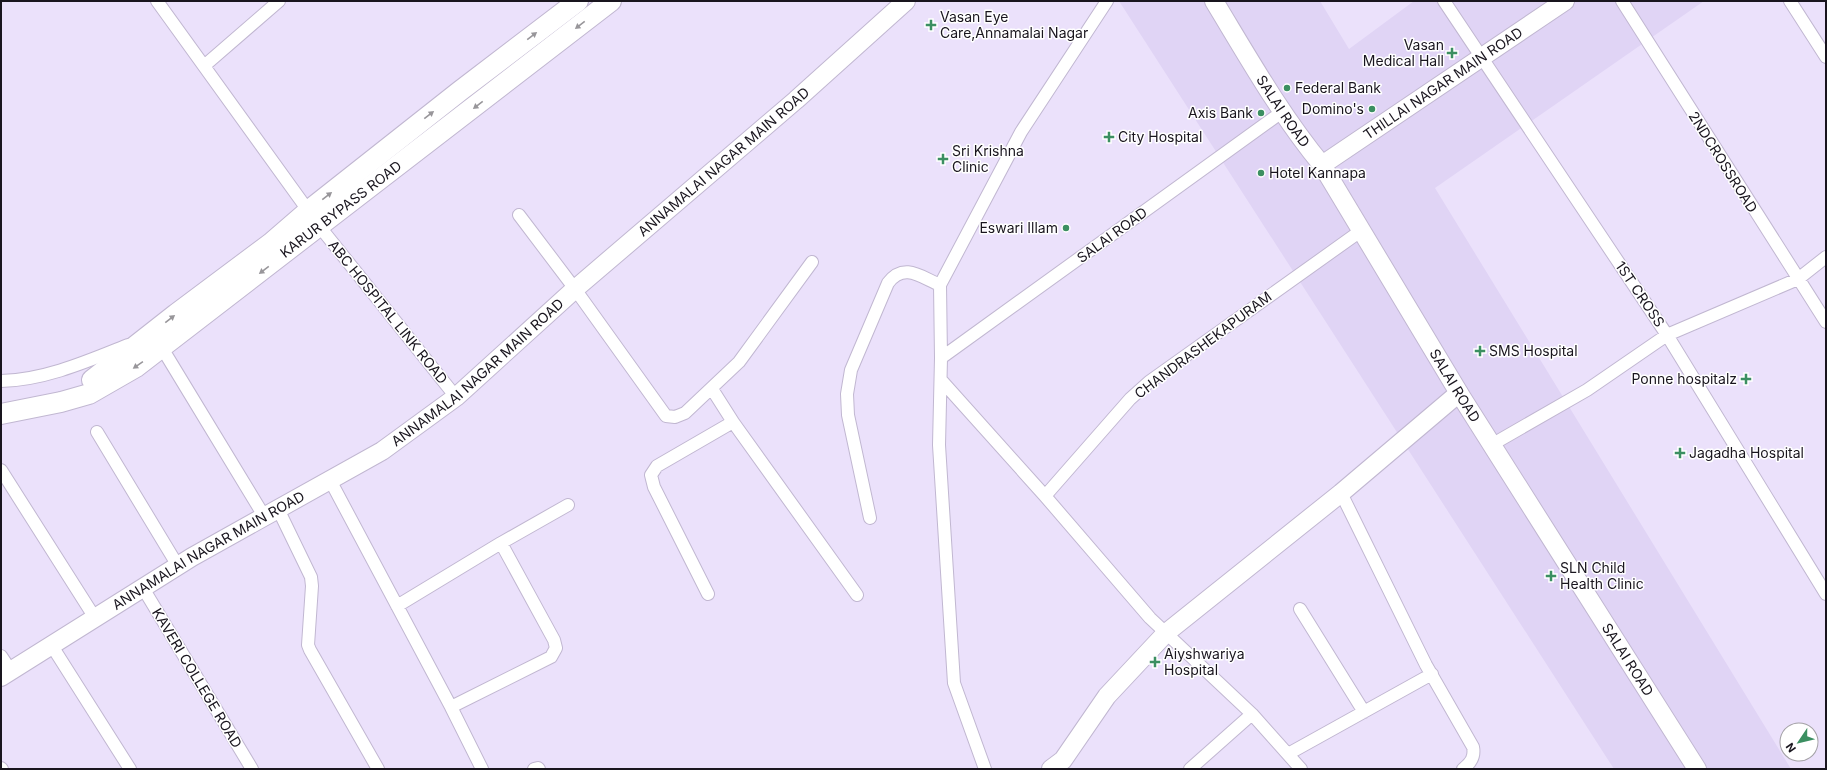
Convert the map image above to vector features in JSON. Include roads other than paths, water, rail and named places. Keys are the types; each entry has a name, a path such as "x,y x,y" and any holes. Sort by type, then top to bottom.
{"main road":[{"name":"KARUR BYPASS ROAD","path":"1,414 61,402 89,394 136,367 154,342 308,211 460,91 578,1"},
{"name":"KARUR BYPASS ROAD","path":"154,342 320,227 611,1"}],"street":[{"name":"ABC HOSPITAL LINK ROAD","path":"157,1 320,227 456,397"},
{"path":"204,66 279,1"},
{"name":"ANNAMALAI NAGAR MAIN ROAD","path":"6,674 178,566 382,451 456,397 575,289 796,100 906,1"},
{"path":"985,769 954,683 939,445 941,380 940,286 1021,132 1107,1"},
{"name":"SALAI ROAD","path":"1214,1 1282,112 1322,165 1459,393 1493,444 1697,769"},
{"name":"1ST CROSS","path":"1444,1 1480,58 1667,335 1826,594"},
{"name":"THILLAI NAGAR MAIN ROAD","path":"1322,165 1565,1"},
{"name":"2NDCROSSROAD","path":"1622,1 1826,322"},
{"path":"1790,1 1826,57"},
{"name":"SALAI ROAD","path":"941,358 1282,112"},
{"path":"519,215 575,289 666,416 675,417 685,413 739,362 812,262"},
{"name":"CHANDRASHEKAPURAM","path":"1045,496 1130,399 1149,382 1362,230"},
{"path":"1493,444 1587,390 1667,335 1798,279 1826,257"},
{"path":"870,518 848,415 847,394 851,370 888,283 892,277 898,273 908,271 940,286"},
{"path":"1,381 39,376 154,342 271,513 309,573 312,582 308,645 378,769"},
{"path":"941,380 1045,496 1150,618 1252,714 1301,769"},
{"path":"712,389 857,595"},
{"path":"1061,766 1107,696 1166,633 1341,493 1459,393"},
{"path":"708,594 654,487 651,475 657,466 734,422"},
{"path":"97,432 178,566"},
{"path":"1,470 95,618"},
{"path":"330,480 451,707 482,769"},
{"path":"1341,493 1432,674 1473,747 1474,753 1472,759 1463,769"},
{"path":"397,606 500,543 568,504"},
{"path":"451,707 551,657 556,648 554,640 500,543"},
{"name":"KAVERI COLLEGE ROAD","path":"143,588 252,769"},
{"path":"1300,609 1364,712"},
{"path":"52,646 130,769"},
{"path":"1,656 6,674"},
{"path":"1288,754 1432,674"},
{"path":"1190,769 1252,714"},
{"path":"534,769 539,769"}],"place":[{"name":"Vasan Eye Care,Annamalai Nagar","path":"931,25"},
{"name":"Vasan Medical Hall","path":"1452,53"},
{"name":"Federal Bank","path":"1287,88"},
{"name":"Domino's","path":"1372,109"},
{"name":"Axis Bank","path":"1261,113"},
{"name":"City Hospital","path":"1109,137"},
{"name":"Sri Krishna Clinic","path":"943,159"},
{"name":"Hotel Kannapa","path":"1261,173"},
{"name":"Eswari Illam","path":"1066,228"},
{"name":"SMS Hospital","path":"1480,351"},
{"name":"Ponne hospitalz","path":"1746,379"},
{"name":"Jagadha Hospital","path":"1680,453"},
{"name":"SLN Child Health Clinic","path":"1551,576"},
{"name":"Aiyshwariya Hospital","path":"1155,662"}]}
